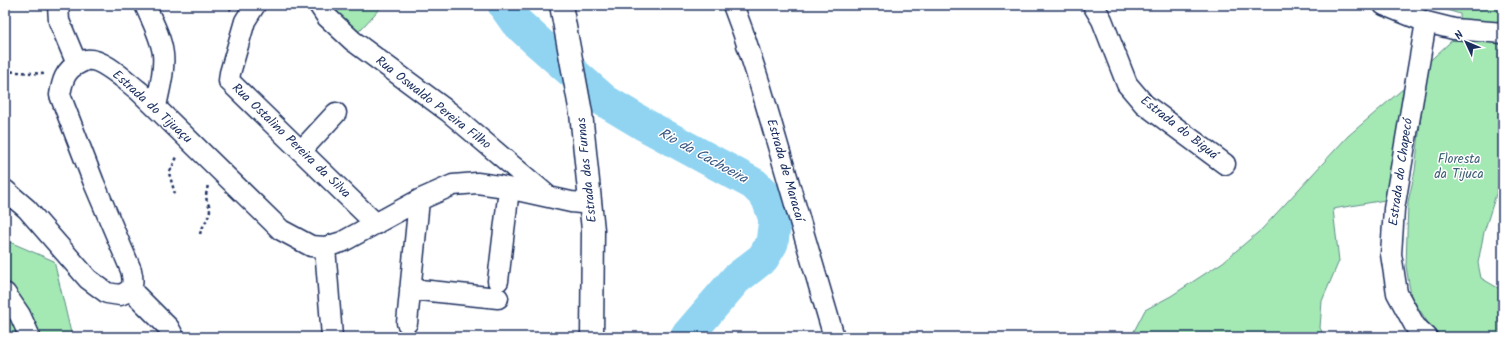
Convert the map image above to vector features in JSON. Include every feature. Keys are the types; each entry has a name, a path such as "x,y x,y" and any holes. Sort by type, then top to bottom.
{"main road":[{"name":"Estrada das Furnas","path":"561,5 581,113 591,204 593,230 592,337"}],"street":[{"path":"5,190 27,209 88,279 107,293 120,295 130,289 133,281 131,270 94,183 60,95 62,82 72,70 60,21 58,5"},
{"path":"145,5 161,45 163,56 156,107"},
{"name":"Rua Ostalino Pereira da Silva","path":"255,5 245,21 230,73 230,82 376,224"},
{"name":"Rua Oswaldo Pereira Filho","path":"319,5 327,17 353,42 449,112 550,197"},
{"name":"Estrada de Maracaí","path":"733,5 761,88 834,337"},
{"name":"Estrada do Biguá","path":"1093,5 1102,20 1127,84 1144,104 1225,164"},
{"path":"1384,5 1426,22 1454,29 1503,33"},
{"name":"Estrada do Chapecó","path":"1426,22 1394,209 1391,254 1397,293 1415,326 1427,337"},
{"name":"Estrada do Tijuaçu","path":"72,70 86,60 97,61 113,71 156,107 281,230 311,246 325,247 342,242 418,200 454,185 477,183 571,202 591,204"},
{"path":"301,151 336,113"},
{"path":"410,289 498,290 509,189"},
{"path":"407,323 418,200"},
{"path":"325,247 332,337"},
{"path":"130,289 169,328 174,337"},
{"path":"5,293 20,316 30,337"}],"path":[{"path":"5,71 72,70"},
{"path":"174,194 169,173 187,137"},
{"path":"200,234 210,207 206,192 217,166"}],"green space":[{"path":"319,5 383,5 351,40"},
{"name":"Floresta da Tijuca","path":"1431,5 1503,5 1503,178 1499,185 1484,232 1478,263 1481,278 1498,288 1503,285 1503,337 1439,337 1431,328 1411,296 1406,266 1408,202 1415,171 1421,115 1421,69 1461,32 1460,14"},
{"name":"Floresta da Tijuca","path":"1404,88 1407,114 1395,176 1385,200 1333,209 1339,261 1322,301 1320,328 1325,337 1131,337 1145,310 1171,296 1223,262 1262,229 1348,136"},
{"path":"5,240 54,261 72,337 5,337"}],"waterway":[{"name":"Rio da Cachoeira","path":"504,5 516,22 605,101 645,125 754,184 767,197 775,219 772,243 763,258 736,279 686,337"}]}
